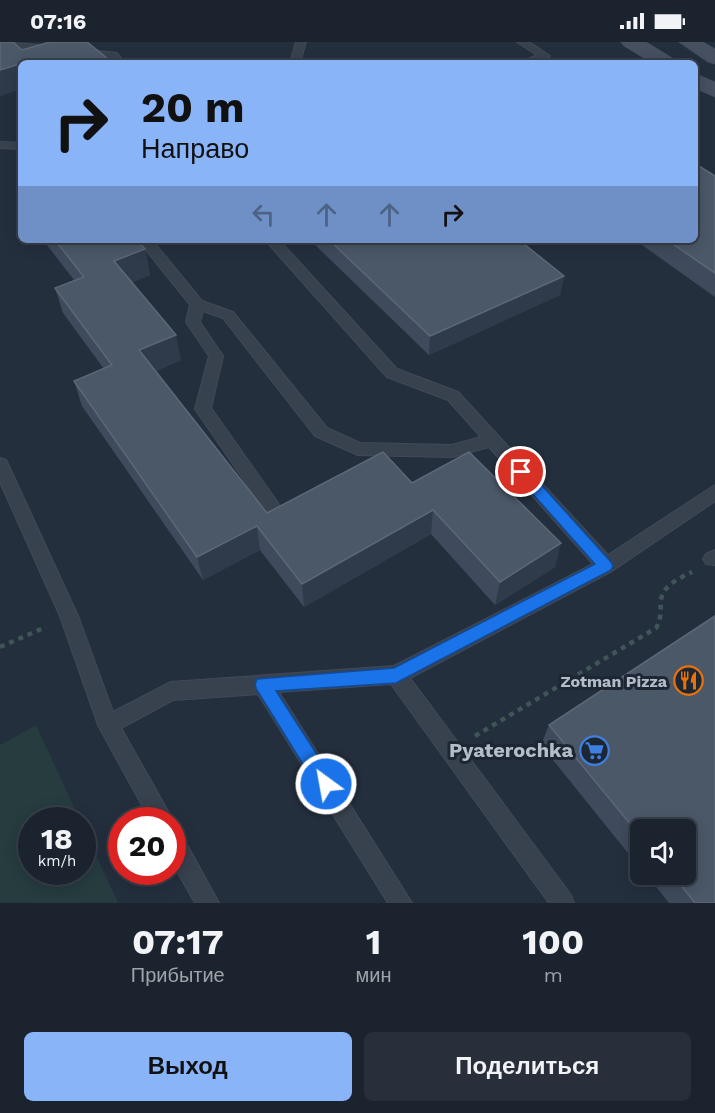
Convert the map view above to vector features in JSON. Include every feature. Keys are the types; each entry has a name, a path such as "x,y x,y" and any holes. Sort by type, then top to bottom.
{"main road":[{"path":"631,42 662,60"},
{"path":"689,42 715,58"},
{"path":"698,81 715,91"}],"lane":[{"path":"297,60 301,42"},
{"path":"522,42 545,56 534,60"},
{"path":"0,44 113,55 117,60"},
{"path":"0,145 18,146"},
{"path":"147,243 197,304 228,315 321,432 358,449 452,451 493,440"},
{"path":"275,243 349,323 392,374 453,396 606,566"},
{"path":"197,304 193,322 216,356 204,410 279,517"},
{"path":"0,464 69,616 108,725 155,807"},
{"path":"108,725 171,692 396,675 606,566 715,492"},
{"path":"396,675 563,903"},
{"path":"263,685 400,903"},
{"path":"186,864 208,903"}],"path":[{"path":"451,751 656,628 663,617 662,601 665,590 714,558"},
{"path":"0,647 69,616"}],"green space":[{"path":"36,725 74,807 18,807 18,885 96,885 96,855 118,903 0,903 0,745"}],"building":[{"path":"0,42 13,42 22,50 50,42 87,42 109,60 18,60 18,64 0,70"},
{"path":"698,165 715,176 715,273 671,243 698,243"},
{"path":"57,243 140,243 145,249 114,261 176,335 139,350 267,513 383,452 412,483 469,452 561,543 500,582 433,510 302,584 257,526 197,557 74,381 112,365 55,288 84,277"},
{"path":"332,243 523,243 564,276 430,336"},
{"path":"715,616 715,903 695,903 681,885 696,885 696,819 630,819 630,824 549,725"}],"place":[{"name":"Zotman Pizza","path":"688,681"},
{"name":"Pyaterochka","path":"594,750"}],"route":[{"path":"326,784 263,685 396,675 606,566 521,472"}]}
